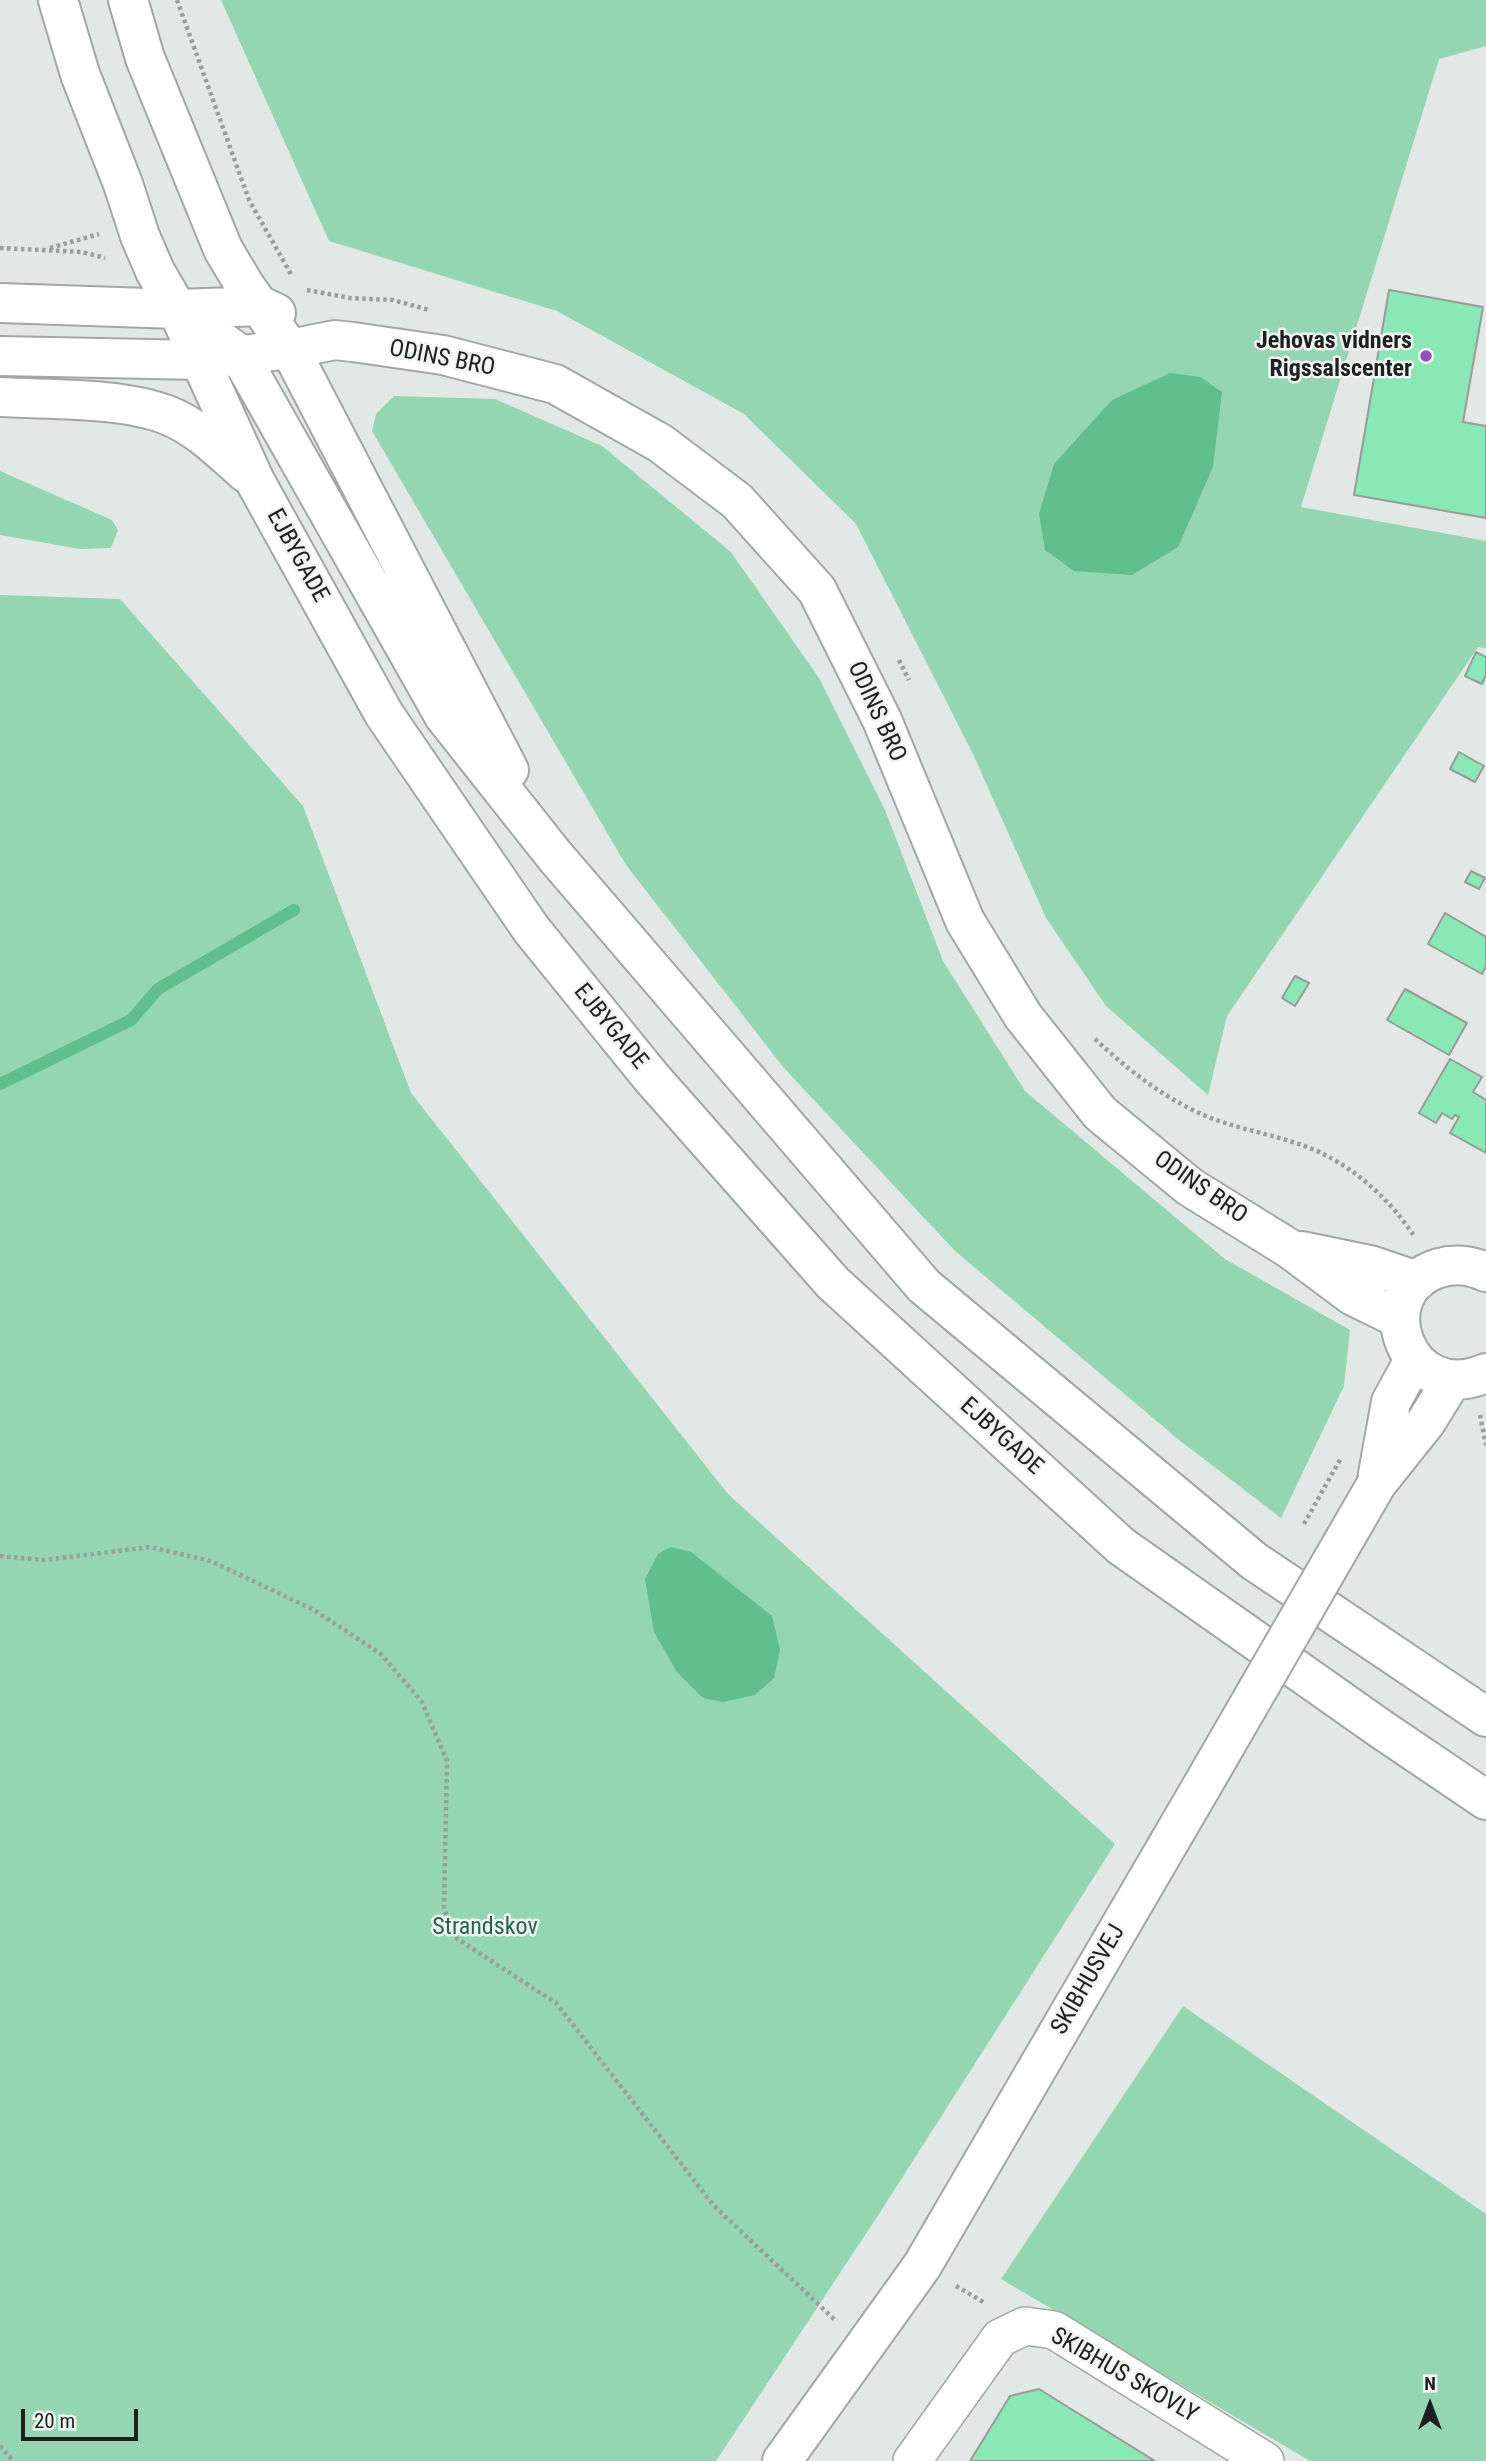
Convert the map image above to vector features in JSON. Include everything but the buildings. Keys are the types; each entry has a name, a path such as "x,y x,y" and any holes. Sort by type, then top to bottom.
{"main road":[{"name":"EJBYGADE","path":"58,0 80,74 140,236 201,360 255,481 384,714 531,929 651,1077 833,1283 1121,1546 1486,1800"},
{"path":"128,0 145,58 223,249 245,286 290,349 554,855"},
{"name":"ODINS BRO","path":"0,303 177,309 261,306 335,340 443,355 555,384 660,443 737,501 817,590 883,720 965,921 1023,1016 1100,1113 1190,1186 1290,1249 1353,1296 1400,1319"},
{"path":"177,309 239,354 444,716 554,855 924,1286 1254,1561 1486,1717"},
{"name":"ODINS BRO","path":"0,356 201,360 290,349 335,340"},
{"path":"0,397 137,405 169,416 202,434 255,481"},
{"name":"ODINS BRO","path":"1290,1249 1370,1265 1417,1281"},
{"path":"1469,1376 1432,1373 1414,1360 1401,1334 1400,1319 1408,1292 1417,1281 1435,1269 1453,1264 1482,1262"},
{"name":"SKIBHUSVEJ","path":"1376,1485 1391,1402 1414,1360"},
{"name":"SKIBHUSVEJ","path":"782,2461 922,2266 1376,1485 1426,1422 1469,1376"}],"street":[{"name":"SKIBHUS SKOVLY","path":"912,2461 1000,2338 1025,2326 1054,2330 1265,2461"}],"path":[{"path":"177,0 249,200 294,279"},
{"path":"0,1556 44,1560 150,1547 211,1561 314,1610 381,1654 422,1702 447,1761 444,1907 453,1936 556,2003 714,2206 864,2347"},
{"path":"922,2266 1025,2326"},
{"path":"0,2446 13,2461"}],"green space":[{"path":"221,0 1486,0 1486,46 1439,59 1301,507 1486,541 1486,648 1478,647 1227,1016 1208,1095 1106,1006 1046,918 973,754 856,524 744,414 557,311 329,241"},
{"path":"394,396 495,399 602,446 731,552 819,678 885,810 943,961 1025,1091 1225,1259 1350,1330 1344,1386 1281,1518 1179,1440 955,1251 784,1068 626,865 372,431 376,414"},
{"path":"0,471 112,520 118,530 111,548 80,549 0,535"},
{"name":"Strandskov","path":"0,595 120,599 303,806 411,1093 728,1494 1115,1844 879,2214 716,2461 0,2461"},
{"path":"1183,2006 1486,2214 1486,2461 1310,2461 1001,2279"}],"shaded area":[{"path":"1170,373 1200,377 1222,392 1213,467 1178,547 1132,575 1074,571 1045,550 1039,514 1054,464 1112,400"},
{"path":"671,1547 691,1552 772,1616 780,1650 774,1678 755,1695 723,1702 703,1698 677,1672 654,1632 645,1579 658,1554"}],"waterway":[{"path":"0,1084 131,1020 158,989 294,910"}],"place":[{"name":"Jehovas vidners Rigssalscenter","path":"1426,356"}]}
